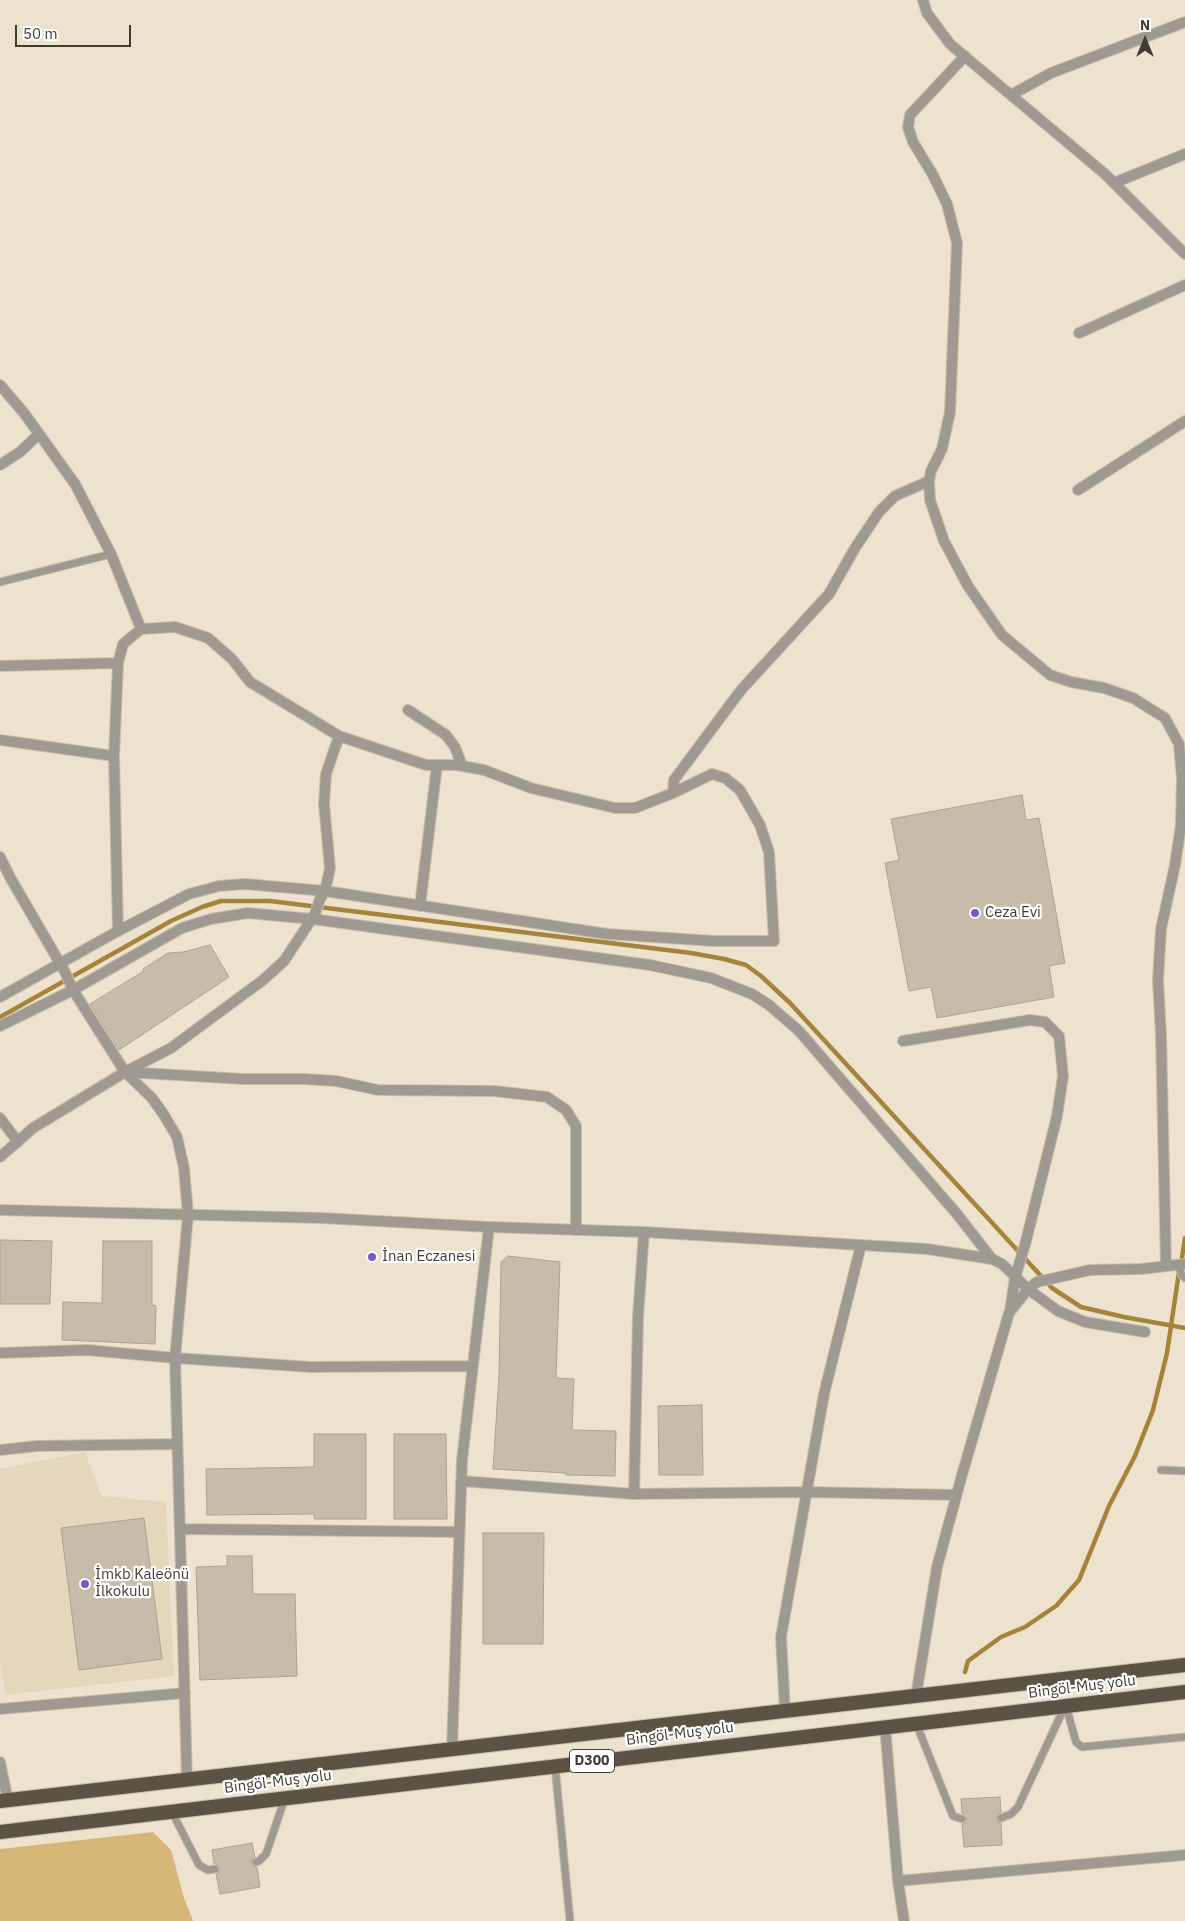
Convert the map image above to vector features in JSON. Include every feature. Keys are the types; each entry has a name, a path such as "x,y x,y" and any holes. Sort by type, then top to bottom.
{"highway":[{"name":"Bingöl-Muş yolu","path":"4,1801 1185,1665"},
{"name":"Bingöl-Muş yolu","path":"0,1832 1185,1692"}],"street":[{"path":"922,0 927,13 950,44 1114,183 1185,254"},
{"path":"1011,95 1051,73 1185,22"},
{"path":"965,56 910,114 908,127 913,142 933,175 947,204 957,243 950,412 942,449 930,471 928,481 930,500 944,541 968,586 1002,635 1050,675 1071,682 1104,688 1133,698 1165,718 1179,744 1182,779 1181,825 1161,929 1158,980 1175,1265 1141,1269 1090,1270 1037,1282 1009,1313"},
{"path":"1114,183 1185,154"},
{"path":"1079,333 1185,285"},
{"path":"0,385 24,413 76,484 111,554 140,629"},
{"path":"1078,490 1185,421"},
{"path":"0,465 20,452 39,434"},
{"path":"673,793 674,780 741,690 829,594 855,548 879,512 895,496 928,481"},
{"path":"0,997 63,968 118,930 190,894 219,886 245,884 420,906 607,934 697,941 774,941 769,852 760,825 740,790 725,778 712,774 673,793 635,808 615,808 531,788 484,770 462,766 426,765 338,736 250,682 232,659 208,638 174,628 140,629 123,644 118,663 114,756 118,930"},
{"path":"0,666 118,663"},
{"path":"408,710 446,735 455,747 462,766"},
{"path":"0,1157 33,1128 125,1072 172,1048 264,980 284,961 314,917 330,868 324,804 326,774 338,736"},
{"path":"0,740 114,756"},
{"path":"420,906 437,765"},
{"path":"0,857 10,879 63,968 72,987 125,1072 152,1098 176,1137 184,1168 188,1215 175,1358 188,1780"},
{"path":"0,1026 182,928 230,915 314,917 650,966 711,978 752,994 769,1004 799,1032 957,1214 992,1259"},
{"path":"904,1041 1030,1020 1045,1022 1058,1036 1063,1076 1057,1116 1015,1278 1009,1313 937,1567 916,1696"},
{"path":"125,1072 243,1079 328,1080 378,1090 494,1091 547,1097 566,1110 576,1126 576,1230"},
{"path":"0,1118 18,1142"},
{"path":"0,1210 322,1218 489,1227 644,1232 927,1249 992,1259 1002,1264 1028,1290 1058,1311 1085,1322 1145,1332"},
{"path":"452,1749 462,1460 489,1227"},
{"path":"634,1494 638,1317 644,1232"},
{"path":"785,1711 781,1637 824,1394 861,1245"},
{"path":"0,1353 87,1350 311,1367 473,1366"},
{"path":"0,1450 37,1446 177,1444"},
{"path":"461,1481 634,1494 806,1492 956,1495"},
{"path":"180,1529 459,1532"},
{"path":"0,1709 185,1693"},
{"path":"885,1726 898,1881 904,1921"},
{"path":"0,1762 4,1801"},
{"path":"898,1881 1185,1856"}],"lane":[{"path":"0,582 111,554"},
{"path":"1175,1265 1185,1278"},
{"path":"1161,1470 1185,1471"},
{"path":"1065,1705 1076,1742 1082,1746 1185,1737"},
{"path":"1001,1818 1011,1814 1018,1806 1065,1705"},
{"path":"916,1723 953,1816 962,1819"},
{"path":"555,1766 570,1921"},
{"path":"256,1862 266,1854 285,1798"},
{"path":"172,1812 199,1864 208,1870 215,1869"}],"shaded area":[{"name":"İmkb Kaleönü İlkokulu","path":"85,1452 101,1496 166,1502 174,1676 6,1695 0,1666 0,1469"},
{"path":"153,1832 171,1850 184,1898 193,1921 0,1921 0,1849"}],"building":[{"name":"Ceza Evi","path":"1022,795 1026,820 1039,818 1065,963 1049,966 1054,997 937,1018 931,987 909,991 885,863 899,860 891,819"},
{"path":"210,945 229,977 119,1050 90,1004 144,971 143,969 168,953 183,952"},
{"path":"0,1240 52,1241 50,1304 0,1304"},
{"path":"103,1241 152,1241 152,1305 156,1306 155,1344 62,1340 63,1302 102,1303"},
{"path":"508,1256 560,1262 556,1378 574,1379 572,1430 616,1431 615,1476 566,1475 566,1473 493,1469 499,1376 501,1262"},
{"path":"702,1405 703,1475 659,1475 658,1406"},
{"path":"314,1434 366,1434 366,1519 314,1519 314,1514 207,1515 206,1469 314,1467"},
{"path":"394,1434 446,1434 447,1519 394,1519"},
{"path":"144,1518 162,1659 79,1670 61,1528"},
{"path":"483,1533 544,1533 543,1644 483,1644"},
{"path":"227,1556 252,1556 253,1594 295,1594 297,1676 200,1680 196,1567 227,1566"},
{"path":"1000,1797 1001,1812 996,1818 997,1822 1001,1823 1002,1845 964,1847 962,1824 966,1823 967,1818 962,1813 961,1799"},
{"path":"252,1843 255,1857 251,1863 257,1867 260,1887 220,1894 216,1874 220,1871 220,1868 217,1864 214,1864 212,1850"}],"waterway":[{"path":"0,1017 171,921 221,901 270,901 691,953 724,959 746,965 790,1003 1052,1288 1081,1307 1185,1328"},
{"path":"1181,1264 1185,1238"},
{"path":"965,1672 968,1661 1001,1637 1025,1627 1056,1606 1079,1580 1109,1506 1135,1456 1153,1410 1167,1353 1179,1272"}],"place":[{"name":"Ceza Evi","path":"975,913"},
{"name":"İnan Eczanesi","path":"372,1257"},
{"name":"İmkb Kaleönü İlkokulu","path":"85,1584"}]}
